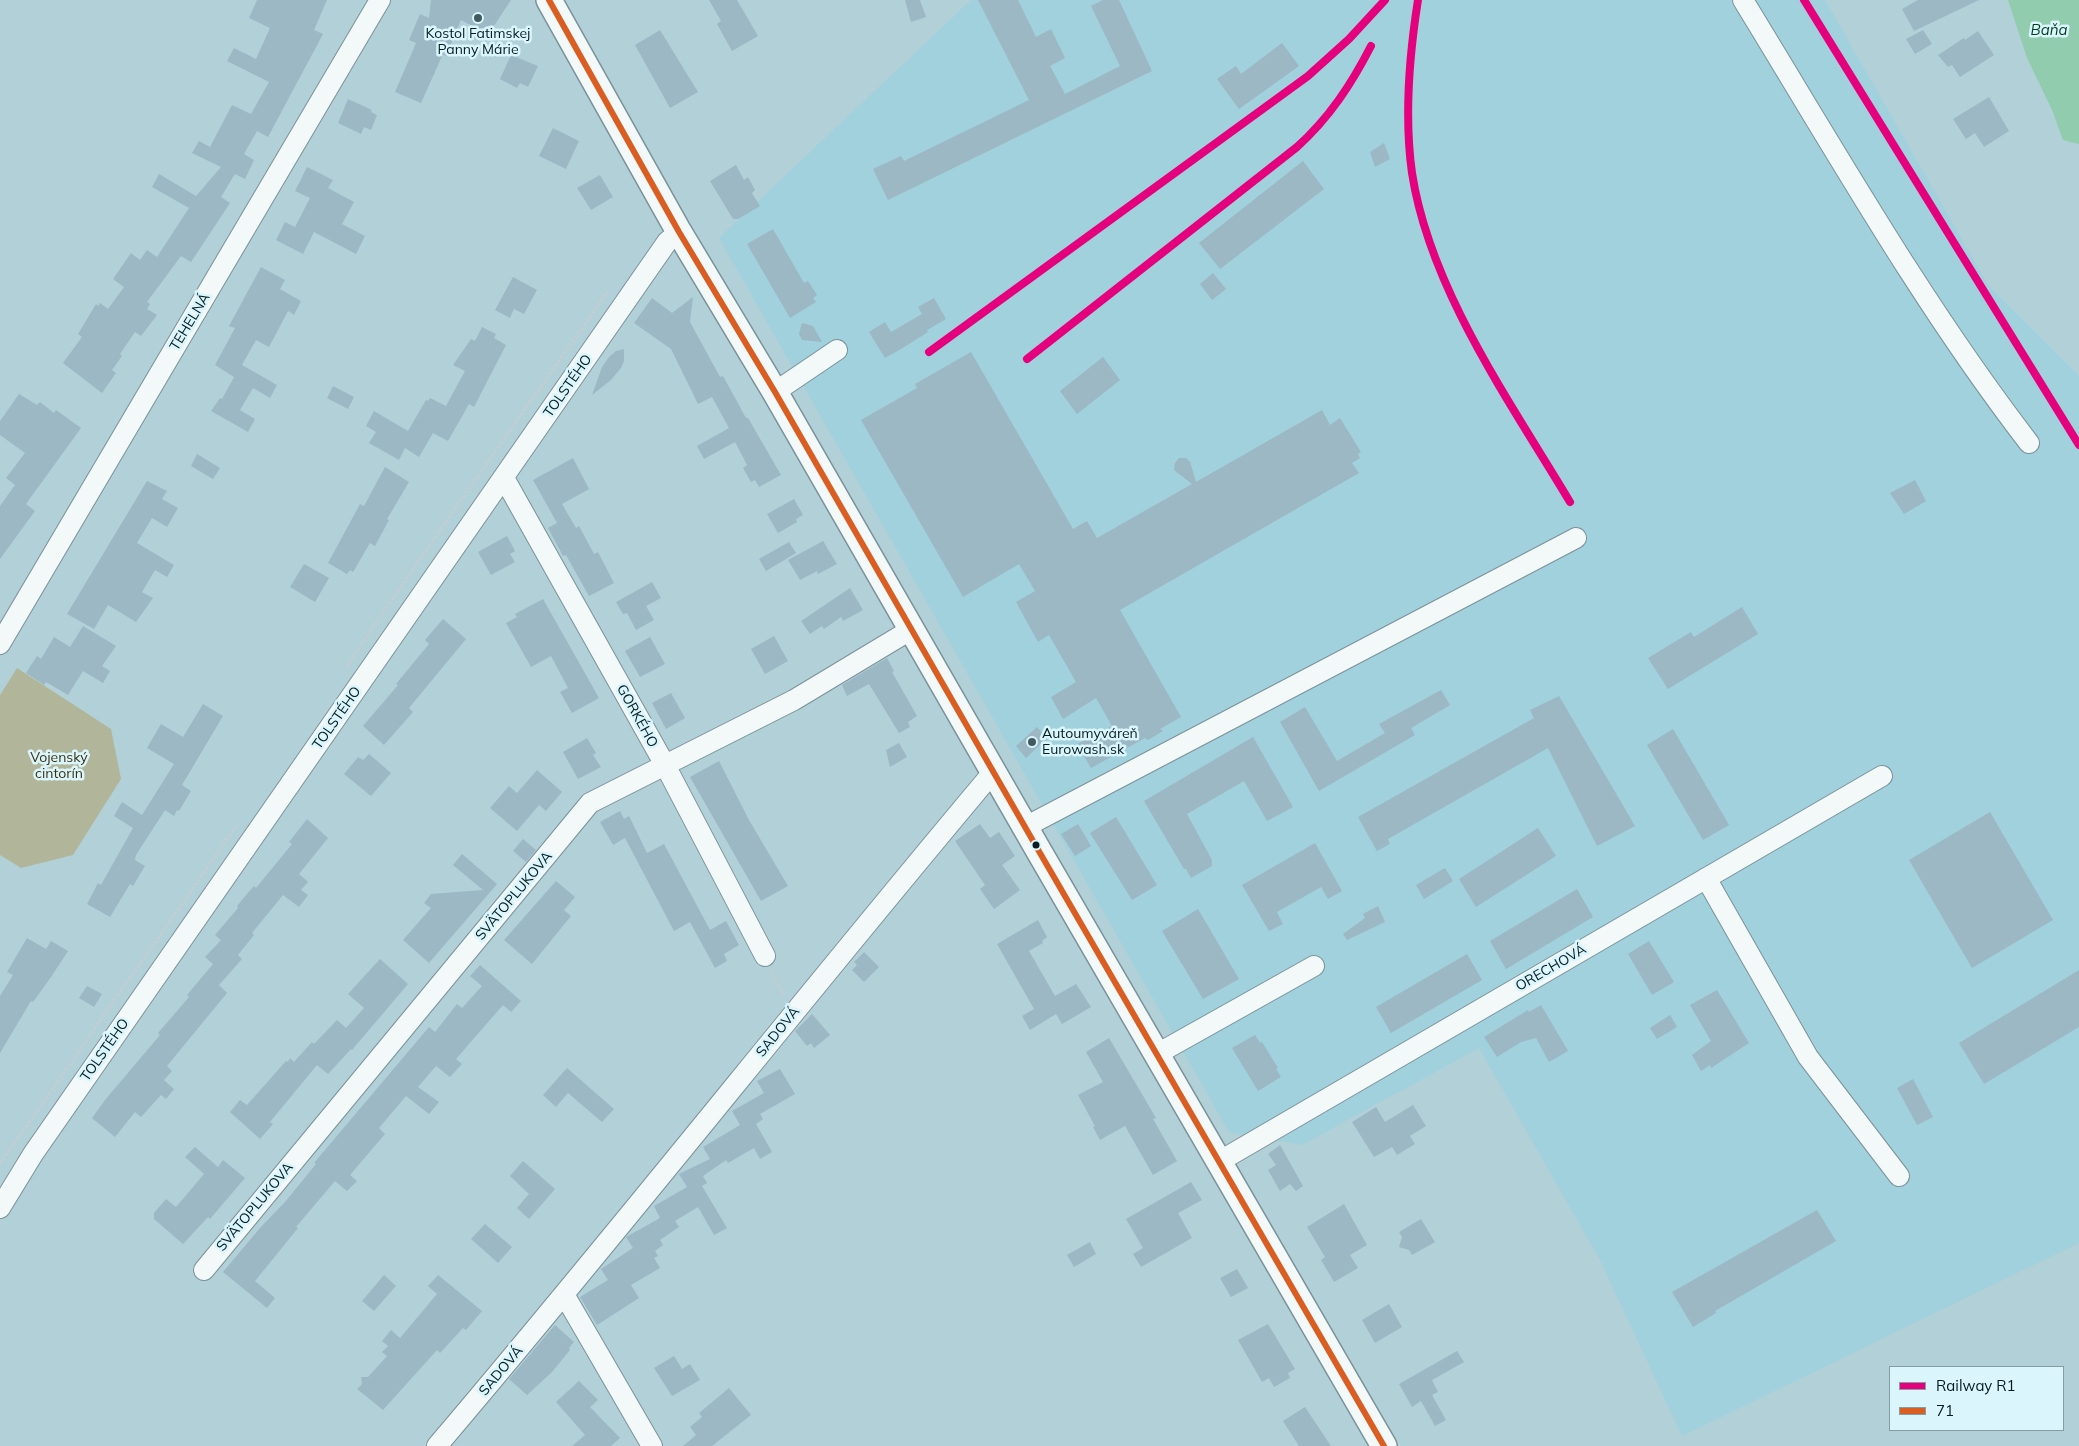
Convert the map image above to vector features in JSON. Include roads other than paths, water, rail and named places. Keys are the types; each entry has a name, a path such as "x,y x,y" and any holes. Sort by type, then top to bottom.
{"main road":[{"path":"549,0 679,232 775,392 1384,1446"}],"street":[{"name":"TEHELNÁ","path":"0,644 380,0"},
{"path":"1743,0 1931,307 2029,444"},
{"name":"TOLSTÉHO","path":"0,1208 33,1154 668,242 679,232"},
{"path":"775,392 837,350"},
{"name":"GORKÉHO","path":"504,478 665,765 764,956"},
{"path":"1025,827 1576,538"},
{"name":"SVÄTOPLUKOVA","path":"204,1270 590,803 794,700 912,629"},
{"name":"SADOVÁ","path":"437,1446 565,1296 794,1012 994,771"},
{"name":"ORECHOVÁ","path":"1220,1161 1882,776"},
{"path":"1706,878 1808,1057 1900,1176"},
{"path":"1157,1054 1314,966"},
{"path":"565,1296 652,1446"}],"water":[{"name":"Baňa","path":"2008,0 2079,0 2079,144 2063,140 2052,110 2027,58"}],"rail line":[{"name":"R1","path":"929,352 1308,76 1349,39 1385,0"},
{"name":"R1","path":"1418,0 1410,65 1408,130 1412,173 1422,217 1436,260 1454,302 1499,385 1570,502"},
{"name":"R1","path":"1804,0 2079,445"},
{"name":"R1","path":"1027,359 1297,147 1329,113 1356,74 1371,46"}],"place":[{"name":"Kostol Fatimskej Panny Márie","path":"478,18"},
{"name":"Autoumyváreň Eurowash.sk","path":"1032,742"}],"park label":[{"name":"Vojenský cintorín","path":"59,766"}]}
